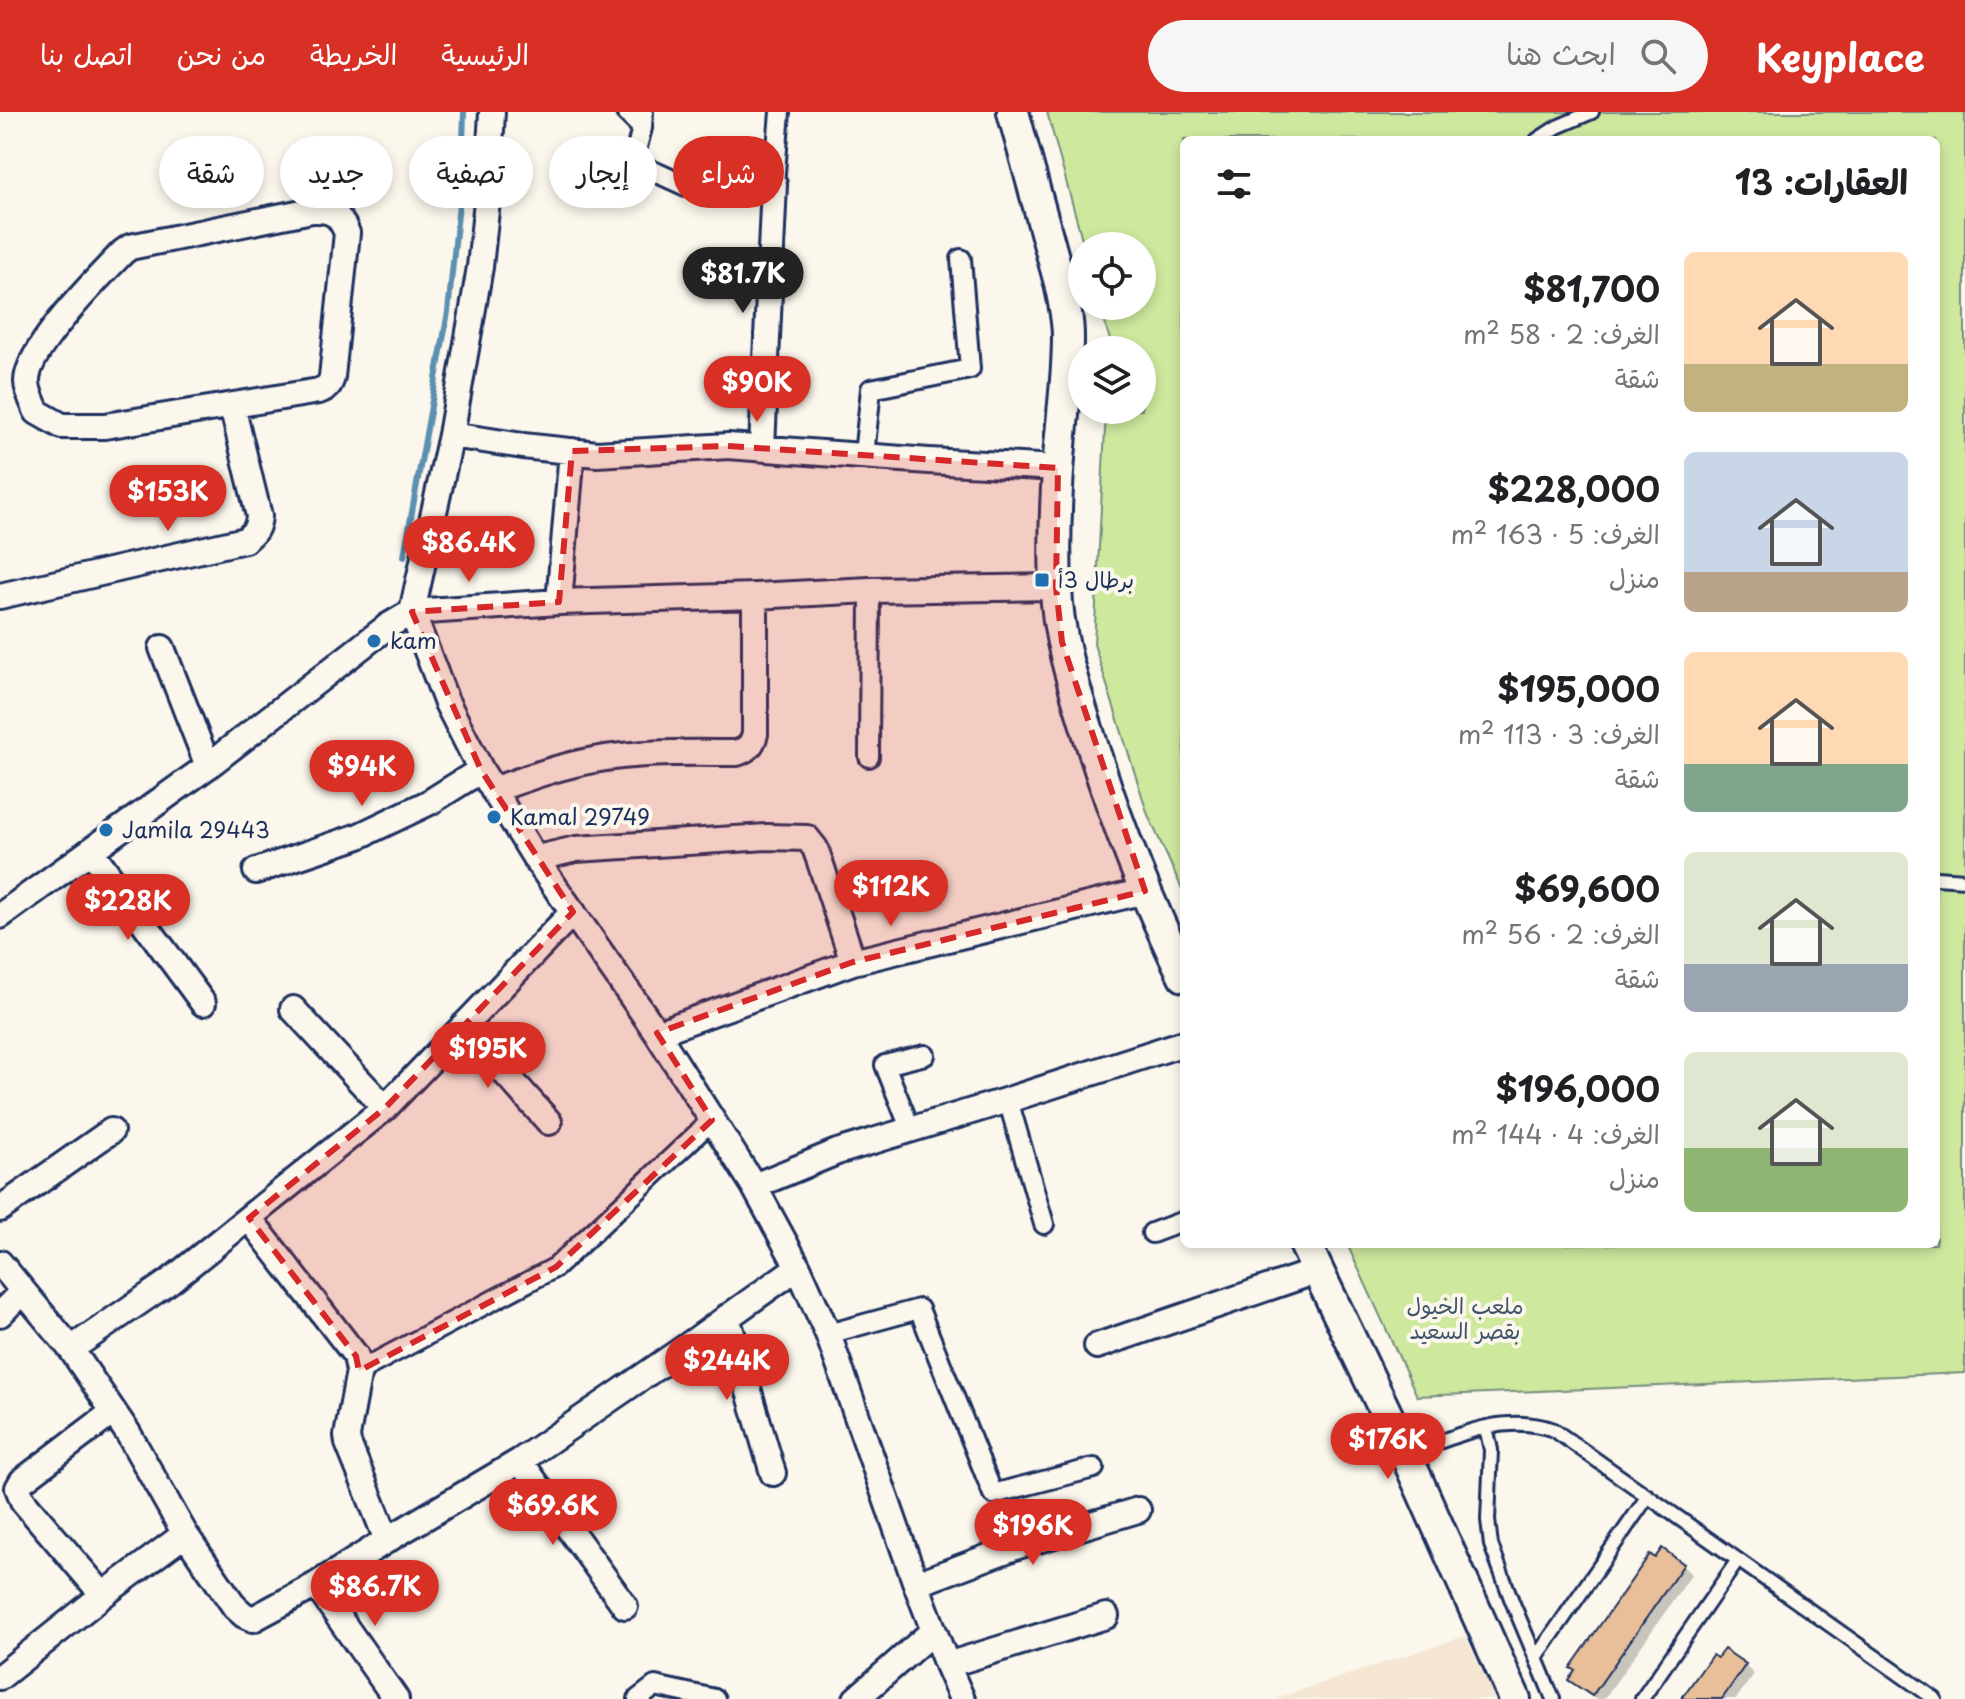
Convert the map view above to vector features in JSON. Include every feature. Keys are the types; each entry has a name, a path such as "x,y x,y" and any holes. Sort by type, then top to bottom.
{"street":[{"path":"492,112 480,267 451,435 412,612 446,701 487,780 537,861 657,1033 754,1186 798,1267 828,1334 933,1631 962,1699"},
{"path":"626,112 642,120 633,162 673,180"},
{"path":"778,136 780,112"},
{"path":"1013,112 1066,312 1067,351 1058,468 1056,587 1062,642 1113,807 1145,891 1180,967"},
{"path":"762,448 773,208"},
{"path":"312,210 333,212 342,221 347,233 330,384 319,391 232,406 105,426 62,426 37,412 27,382 31,365 46,338 130,247 312,210"},
{"path":"864,455 871,389 970,369 961,259"},
{"path":"0,596 245,540 258,528 259,516 232,406"},
{"path":"451,435 597,454 704,446 1058,468"},
{"path":"559,602 572,451"},
{"path":"0,914 208,766 388,626 412,612 559,602 870,590 1056,587"},
{"path":"869,757 870,590"},
{"path":"256,871 359,836 430,802 487,780 634,754 737,753 747,749 755,734 755,596"},
{"path":"162,648 208,766"},
{"path":"537,861 576,849 767,837 807,838 815,848 853,962"},
{"path":"91,851 203,1003"},
{"path":"657,1033 853,962 1145,891"},
{"path":"71,1349 170,1281 385,1108 573,912"},
{"path":"293,1009 385,1108"},
{"path":"463,1026 549,1122"},
{"path":"754,1186 825,1156 1180,1044"},
{"path":"910,1128 885,1065 925,1055"},
{"path":"1008,1100 1044,1224"},
{"path":"359,1371 556,1267 712,1120"},
{"path":"0,1209 111,1131"},
{"path":"249,1218 356,1356 359,1371 348,1443 387,1540"},
{"path":"1152,1233 1180,1222"},
{"path":"1097,1346 1311,1257 1406,1455 1515,1699"},
{"path":"0,1263 71,1349 128,1433 185,1534 235,1607 253,1619 316,1585 520,1461 798,1267"},
{"path":"0,1314 23,1291"},
{"path":"828,1334 919,1309 993,1494 1094,1468"},
{"path":"727,1317 773,1473"},
{"path":"103,1595 23,1501 18,1488 22,1481 113,1412"},
{"path":"520,1461 625,1606"},
{"path":"916,1584 1015,1547 1138,1510"},
{"path":"0,1677 185,1534"},
{"path":"316,1585 396,1699"},
{"path":"947,1665 1106,1616"},
{"path":"856,1699 933,1631"},
{"path":"638,1699 655,1686 715,1699"}],"lane":[{"path":"1543,136 1592,112"},
{"path":"1940,878 1965,880"},
{"path":"1406,1455 1486,1427 1519,1422 1554,1430 1935,1699"},
{"path":"1486,1427 1491,1450 1488,1520 1491,1545 1553,1699"},
{"path":"1536,1658 1648,1496"},
{"path":"1642,1699 1738,1560"}],"highlighted area":[{"path":"728,446 1058,468 1056,587 1062,642 1145,891 853,962 657,1033 712,1120 556,1267 359,1371 356,1356 249,1218 385,1108 573,912 481,770 412,612 559,602 572,451"}],"shaded area":[{"path":"1465,1636 1496,1699 1274,1699"}],"green space":[{"name":"ملعب الخيول بقصر السعيد","path":"1047,112 1965,112 1965,1373 1417,1396 1349,1248 1940,1248 1940,136 1180,136 1180,884 1148,815 1094,644 1105,424 1156,424 1156,336 1109,336 1104,320 1156,320 1156,232 1080,232"}],"building":[{"path":"1662,1548 1684,1564 1592,1696 1568,1680 1575,1670 1570,1668 1650,1554 1655,1558"},
{"path":"1724,1649 1746,1664 1722,1699 1681,1699 1712,1655 1717,1658"}],"waterway":[{"path":"404,556 448,312 462,174 464,112"}],"place":[{"name":"برطال 3أ","path":"1042,580"},
{"name":"kam","path":"374,641"},
{"name":"Kamal 29749","path":"494,817"},
{"name":"Jamila 29443","path":"106,830"}]}
